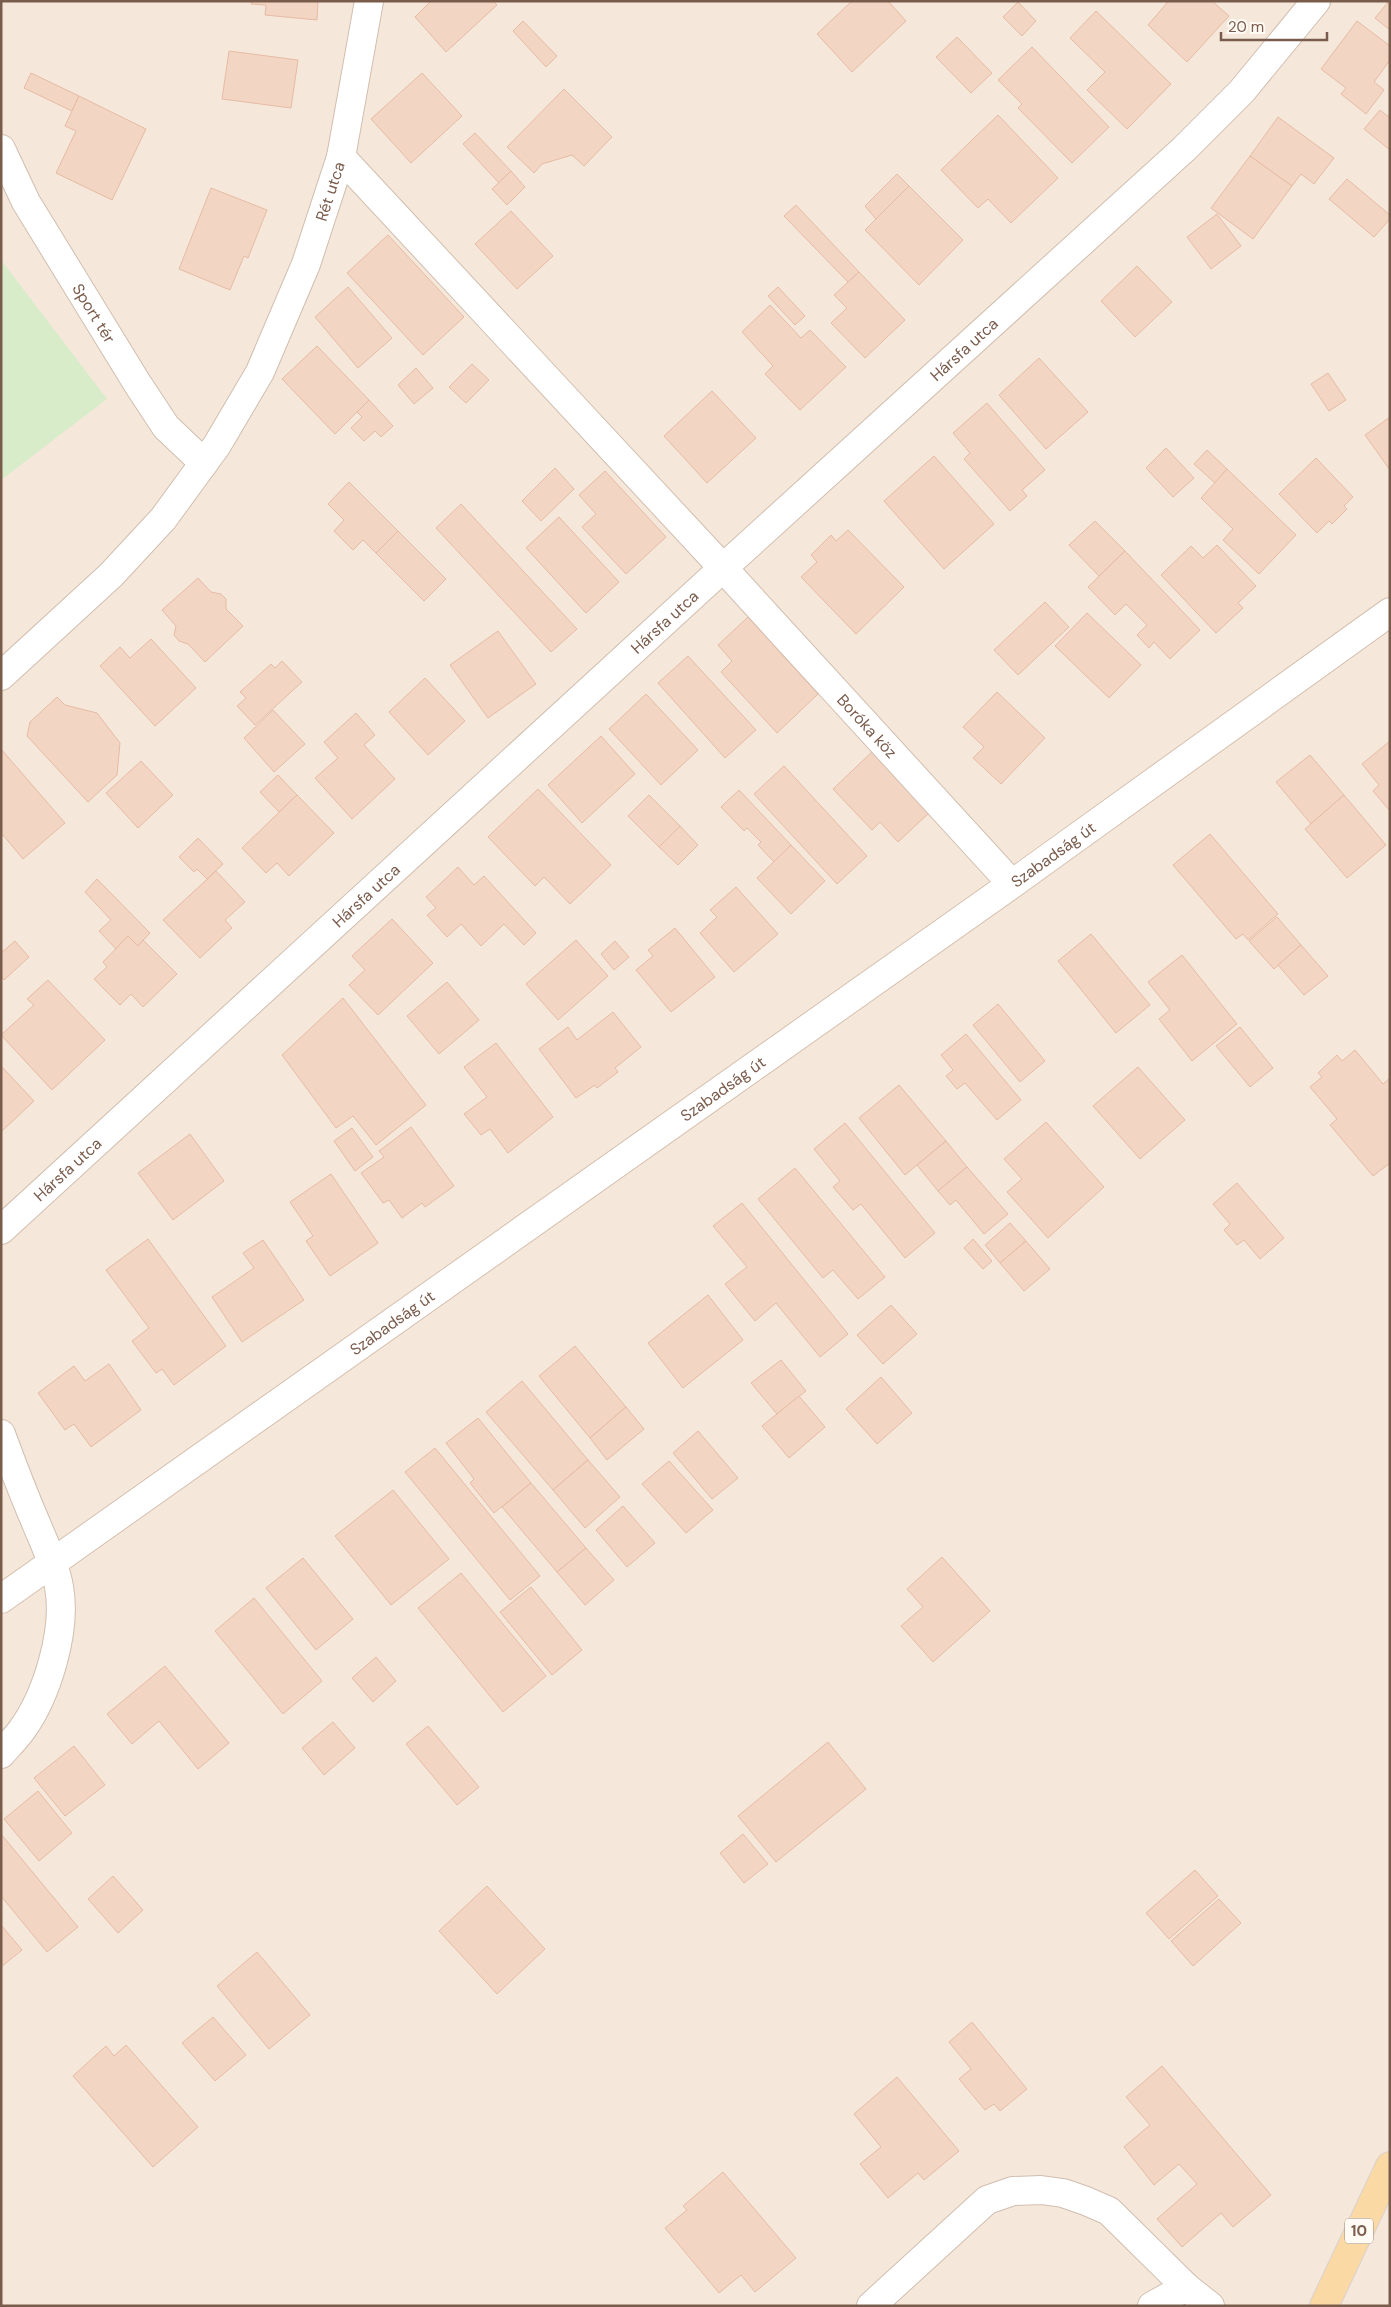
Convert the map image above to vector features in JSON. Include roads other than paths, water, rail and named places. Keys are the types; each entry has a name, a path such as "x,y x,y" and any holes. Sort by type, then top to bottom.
{"main road":[{"name":"10","path":"1324,2306 1390,2166"}],"street":[{"name":"Rét utca","path":"204,464 260,372 306,264 341,157 369,1"},
{"name":"Hársfa utca","path":"1,1230 723,568 1184,149 1242,91 1316,1"},
{"name":"Sport tér","path":"1,149 26,202 137,384 166,427 204,464"},
{"name":"Boróka köz","path":"341,157 723,568 1012,884"},
{"path":"1,676 111,575 163,519 204,464"},
{"name":"Szabadság út","path":"1,1599 1012,884 1390,612"},
{"path":"1,1434 53,1564 62,1606 60,1632 54,1658 42,1692 22,1730 1,1754"},
{"path":"870,2306 987,2200 1013,2191 1042,2190 1063,2193 1109,2211 1186,2288 1210,2306"},
{"path":"1152,2306 1186,2288"}]}
